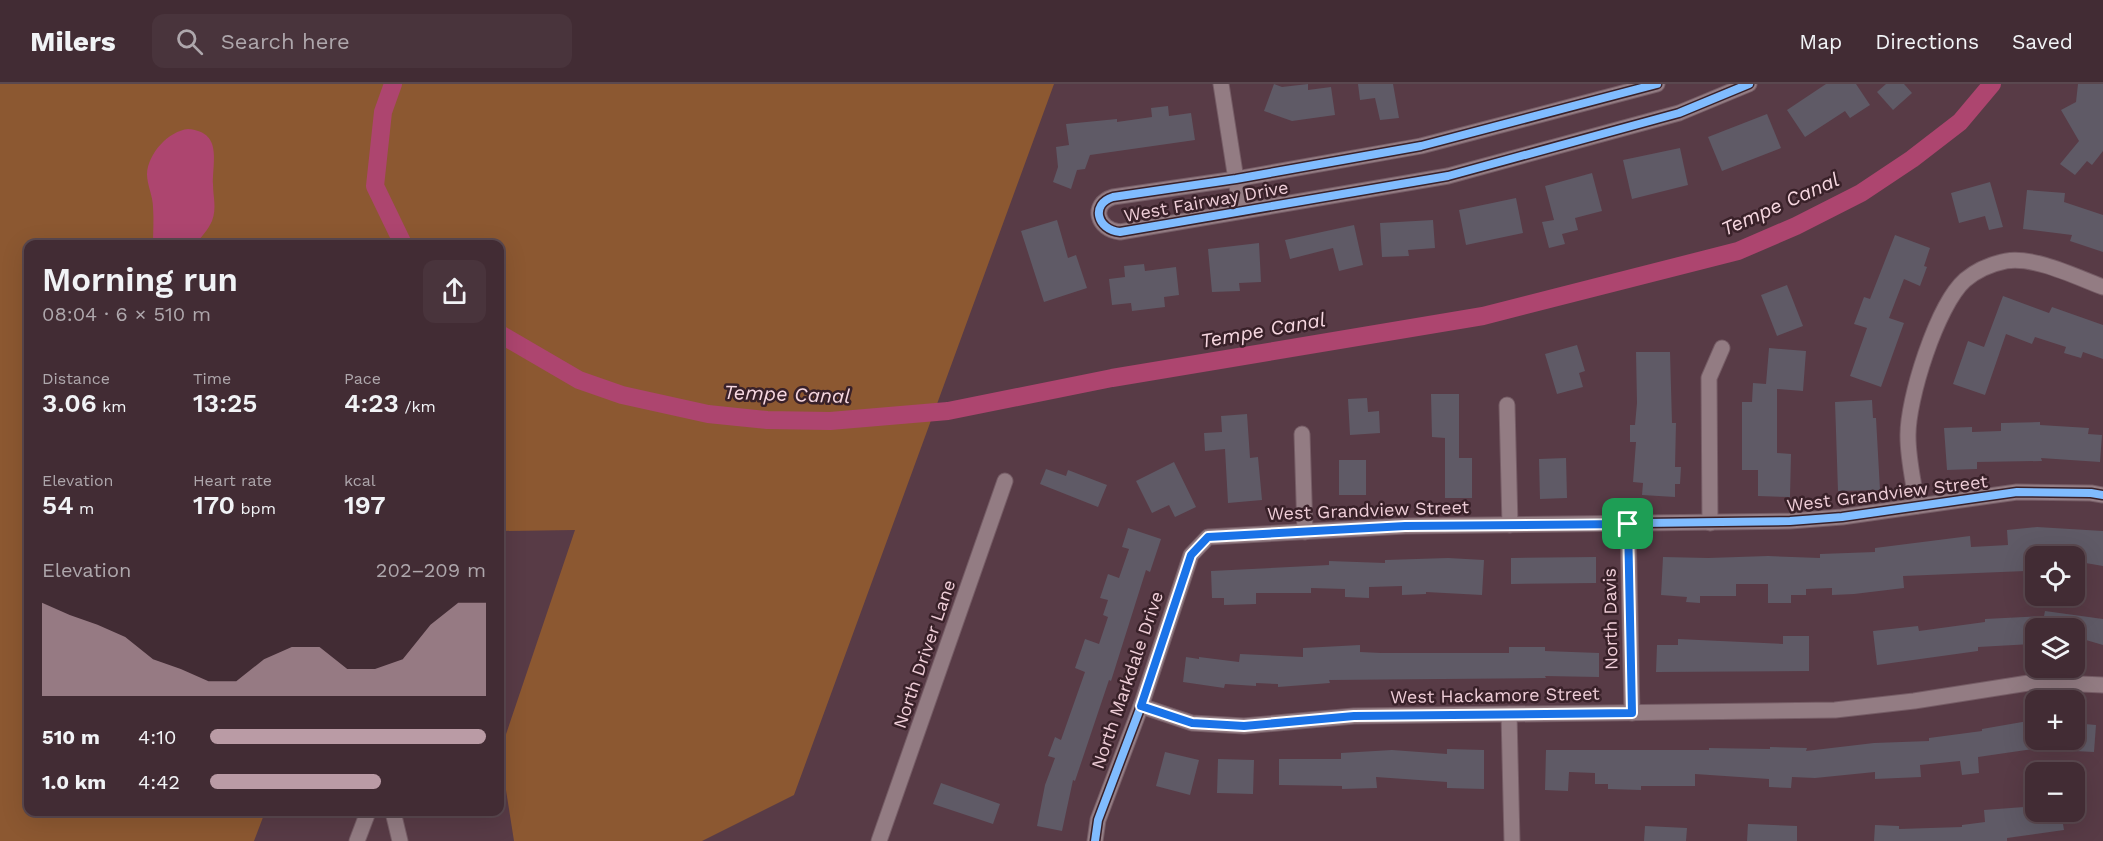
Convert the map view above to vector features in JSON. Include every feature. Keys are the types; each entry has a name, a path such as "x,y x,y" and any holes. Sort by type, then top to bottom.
{"street":[{"path":"1221,84 1241,211"},
{"name":"West Fairway Drive","path":"1657,84 1421,146 1236,179 1113,197 1106,199 1100,207 1099,216 1105,227 1111,231 1120,232 1448,176 1679,113 1749,84"},
{"path":"1917,506 1908,438 1912,402 1926,356 1948,301 1964,281 1982,268 2008,261 2040,264 2103,287"},
{"path":"1710,524 1709,378 1722,348"},
{"path":"1507,405 1510,525"},
{"path":"1302,434 1305,532"},
{"name":"North Driver Lane","path":"879,841 1005,481"},
{"name":"West Grandview Street","path":"1208,537 1405,526 1710,524 1831,518 2017,492 2103,495"},
{"name":"North Davis","path":"1628,524 1632,713"},
{"name":"North Markdale Drive","path":"1095,841 1098,820 1141,706 1191,555 1208,537"},
{"name":"West Hackamore Street","path":"1141,706 1192,723 1244,726 1354,716 1835,710 1914,701 2036,682 2103,685"},
{"path":"1509,714 1512,841"},
{"path":"357,841 366,816"},
{"path":"394,816 400,841"}],"shaded area":[{"path":"0,84 1054,84 794,795 702,841 514,841 504,777 504,740 575,530 504,531 504,240 24,240 24,816 263,816 254,841 0,841"},
{"path":"188,129 199,131 211,141 214,156 215,207 212,221 199,240 153,240 153,212 147,178 148,166 161,144"}],"building":[{"path":"1274,84 1282,87 1308,84 1308,90 1331,87 1335,115 1292,121 1264,111"},
{"path":"1358,84 1393,84 1399,118 1380,120 1375,98 1360,100"},
{"path":"1826,84 1856,84 1870,105 1850,118 1845,111 1805,137 1787,110"},
{"path":"1886,84 1904,84 1912,93 1893,110 1877,92"},
{"path":"2078,84 2103,84 2103,151 2092,165 2087,161 2075,175 2060,164 2079,141 2061,110 2076,102"},
{"path":"1168,106 1169,116 1191,113 1195,140 1090,155 1085,169 1077,170 1071,189 1053,182 1058,167 1056,147 1069,145 1066,124 1117,119 1117,122 1152,117 1151,108"},
{"path":"1767,114 1781,148 1722,171 1708,137"},
{"path":"1680,148 1688,185 1632,199 1623,160"},
{"path":"1592,173 1602,211 1575,218 1578,230 1562,234 1565,244 1549,248 1542,222 1554,220 1545,186"},
{"path":"1990,182 2003,227 1989,230 1985,216 1959,223 1951,193"},
{"path":"2027,190 2065,193 2064,202 2103,215 2103,252 2070,241 2072,235 2023,229"},
{"path":"1516,198 1523,233 1466,245 1459,210"},
{"path":"1057,220 1068,258 1076,255 1087,288 1044,302 1021,231"},
{"path":"1433,220 1435,248 1408,250 1409,256 1382,257 1380,223"},
{"path":"1354,225 1363,265 1339,271 1333,248 1290,259 1285,240"},
{"path":"1895,235 1930,248 1924,266 1927,267 1920,286 1904,279 1889,318 1904,323 1881,387 1850,376 1867,328 1854,324 1864,297 1870,299"},
{"path":"1259,243 1261,282 1239,283 1240,291 1212,292 1208,249"},
{"path":"1144,264 1145,271 1176,267 1179,295 1164,297 1165,307 1132,311 1131,303 1112,305 1109,279 1125,277 1124,266"},
{"path":"1787,285 1803,326 1777,336 1761,295"},
{"path":"2003,296 2049,313 2052,307 2103,325 2103,359 2083,352 2081,358 2064,353 2066,347 2035,337 2032,344 2006,334 1985,395 1953,384 1968,341 1984,347"},
{"path":"1577,345 1585,371 1579,373 1583,387 1557,394 1545,354"},
{"path":"1769,348 1806,351 1803,391 1777,389 1777,453 1791,454 1790,497 1758,496 1758,470 1742,470 1742,402 1752,402 1753,383 1766,384"},
{"path":"1636,352 1670,352 1672,423 1676,423 1675,467 1681,467 1680,484 1675,484 1675,497 1642,495 1643,483 1633,482 1636,442 1630,442 1630,425 1635,425 1637,403"},
{"path":"1431,394 1459,394 1459,458 1472,458 1472,498 1445,498 1445,438 1432,437"},
{"path":"1367,398 1368,412 1379,411 1380,433 1350,435 1348,399"},
{"path":"1872,400 1873,418 1876,418 1880,490 1838,491 1835,402"},
{"path":"1247,414 1250,458 1258,457 1262,500 1228,503 1225,449 1205,451 1204,433 1222,432 1221,416"},
{"path":"2040,422 2040,425 2089,428 2088,434 2102,435 2100,462 2041,458 2042,461 1977,462 1977,469 1947,470 1944,428 1972,427 1972,432 2001,431 2001,423"},
{"path":"1566,458 1567,498 1540,499 1539,459"},
{"path":"1339,460 1366,460 1366,495 1339,495"},
{"path":"1174,462 1196,507 1175,517 1169,505 1152,513 1136,481"},
{"path":"1046,469 1066,476 1068,470 1107,485 1098,507 1040,484"},
{"path":"2037,527 2103,531 2103,566 2085,563 2085,546 2025,546 2025,571 1903,576 1904,588 1832,595 1832,588 1806,589 1806,595 1791,595 1791,603 1768,603 1768,584 1736,584 1736,596 1700,596 1700,603 1686,602 1687,597 1661,595 1663,557 1820,558 1820,554 1875,552 1875,548 1970,536 1971,547 2008,545 2007,530"},
{"path":"1128,528 1161,539 1150,572 1146,570 1111,681 1109,680 1075,781 1073,780 1062,831 1037,826 1045,785 1055,758 1048,756 1055,737 1061,740 1085,672 1075,668 1085,639 1099,644 1108,617 1103,615 1108,600 1100,598 1108,574 1119,578 1129,549 1122,547"},
{"path":"1596,557 1596,583 1511,584 1511,558"},
{"path":"1448,558 1484,560 1482,595 1426,592 1426,594 1402,595 1402,586 1369,587 1369,598 1345,597 1345,589 1311,588 1311,593 1256,593 1256,604 1224,605 1224,598 1212,598 1211,571 1329,565 1329,561 1385,563 1385,560"},
{"path":"2045,611 2103,619 2103,645 2086,640 2085,647 2085,618 2025,618 2025,644 1978,647 1978,651 1877,665 1873,631 1918,626 1919,631 1985,622 1985,619 2044,616"},
{"path":"1783,636 1809,636 1809,671 1656,672 1657,645 1678,645 1678,639 1783,644"},
{"path":"1360,645 1360,652 1381,653 1509,653 1509,647 1545,647 1545,651 1599,653 1599,677 1329,680 1330,683 1278,687 1278,684 1256,683 1256,686 1225,684 1224,688 1183,682 1186,657 1239,662 1240,654 1303,657 1303,648"},
{"path":"2025,722 2026,750 1978,757 1979,773 1962,775 1960,761 1920,765 1921,777 1875,779 1875,772 1815,778 1792,777 1791,788 1769,787 1769,779 1695,774 1695,786 1641,786 1641,790 1608,789 1608,784 1595,784 1595,773 1569,772 1568,791 1545,790 1546,750 1709,750 1709,748 1770,749 1770,747 1807,748 1806,751 1874,743 1929,741 1929,738 1982,731 1982,729"},
{"path":"2085,724 2096,725 2094,752 2074,751 2085,750"},
{"path":"1447,749 1484,750 1484,789 1447,788 1447,782 1376,777 1377,788 1342,789 1342,786 1279,785 1279,759 1341,759 1341,753 1392,750 1447,754"},
{"path":"1165,752 1199,760 1190,795 1156,786"},
{"path":"1218,759 1254,760 1253,794 1217,793"},
{"path":"941,783 1000,804 993,824 933,804"},
{"path":"2025,807 2025,822 2063,822 2064,830 2007,838 2007,841 1874,841 1875,825 1899,826 1899,829 1962,827 1962,825 1985,822 1984,810"},
{"path":"1748,824 1797,826 1797,841 1747,841"},
{"path":"1645,826 1687,828 1686,841 1644,841"}],"waterway":[{"name":"Tempe Canal","path":"393,84 383,112 375,186 401,240"},
{"name":"Tempe Canal","path":"504,336 579,380 622,395 708,414 767,420 830,421 948,411 1112,378 1483,316 1738,251 1796,226 1861,193 1912,159 1960,122 1992,84"}],"cycle path":[{"path":"1657,84 1421,146 1236,179 1113,197 1101,205 1099,216 1106,227 1120,232 1448,176 1679,113 1749,84"},
{"path":"1095,841 1098,820 1141,706 1191,555 1208,537 1405,526 1790,521 1842,517 2017,492 2103,495"}],"route":[{"path":"1628,524 1632,713 1354,716 1244,726 1192,723 1141,706 1191,555 1208,537 1405,526 1628,524"}]}
